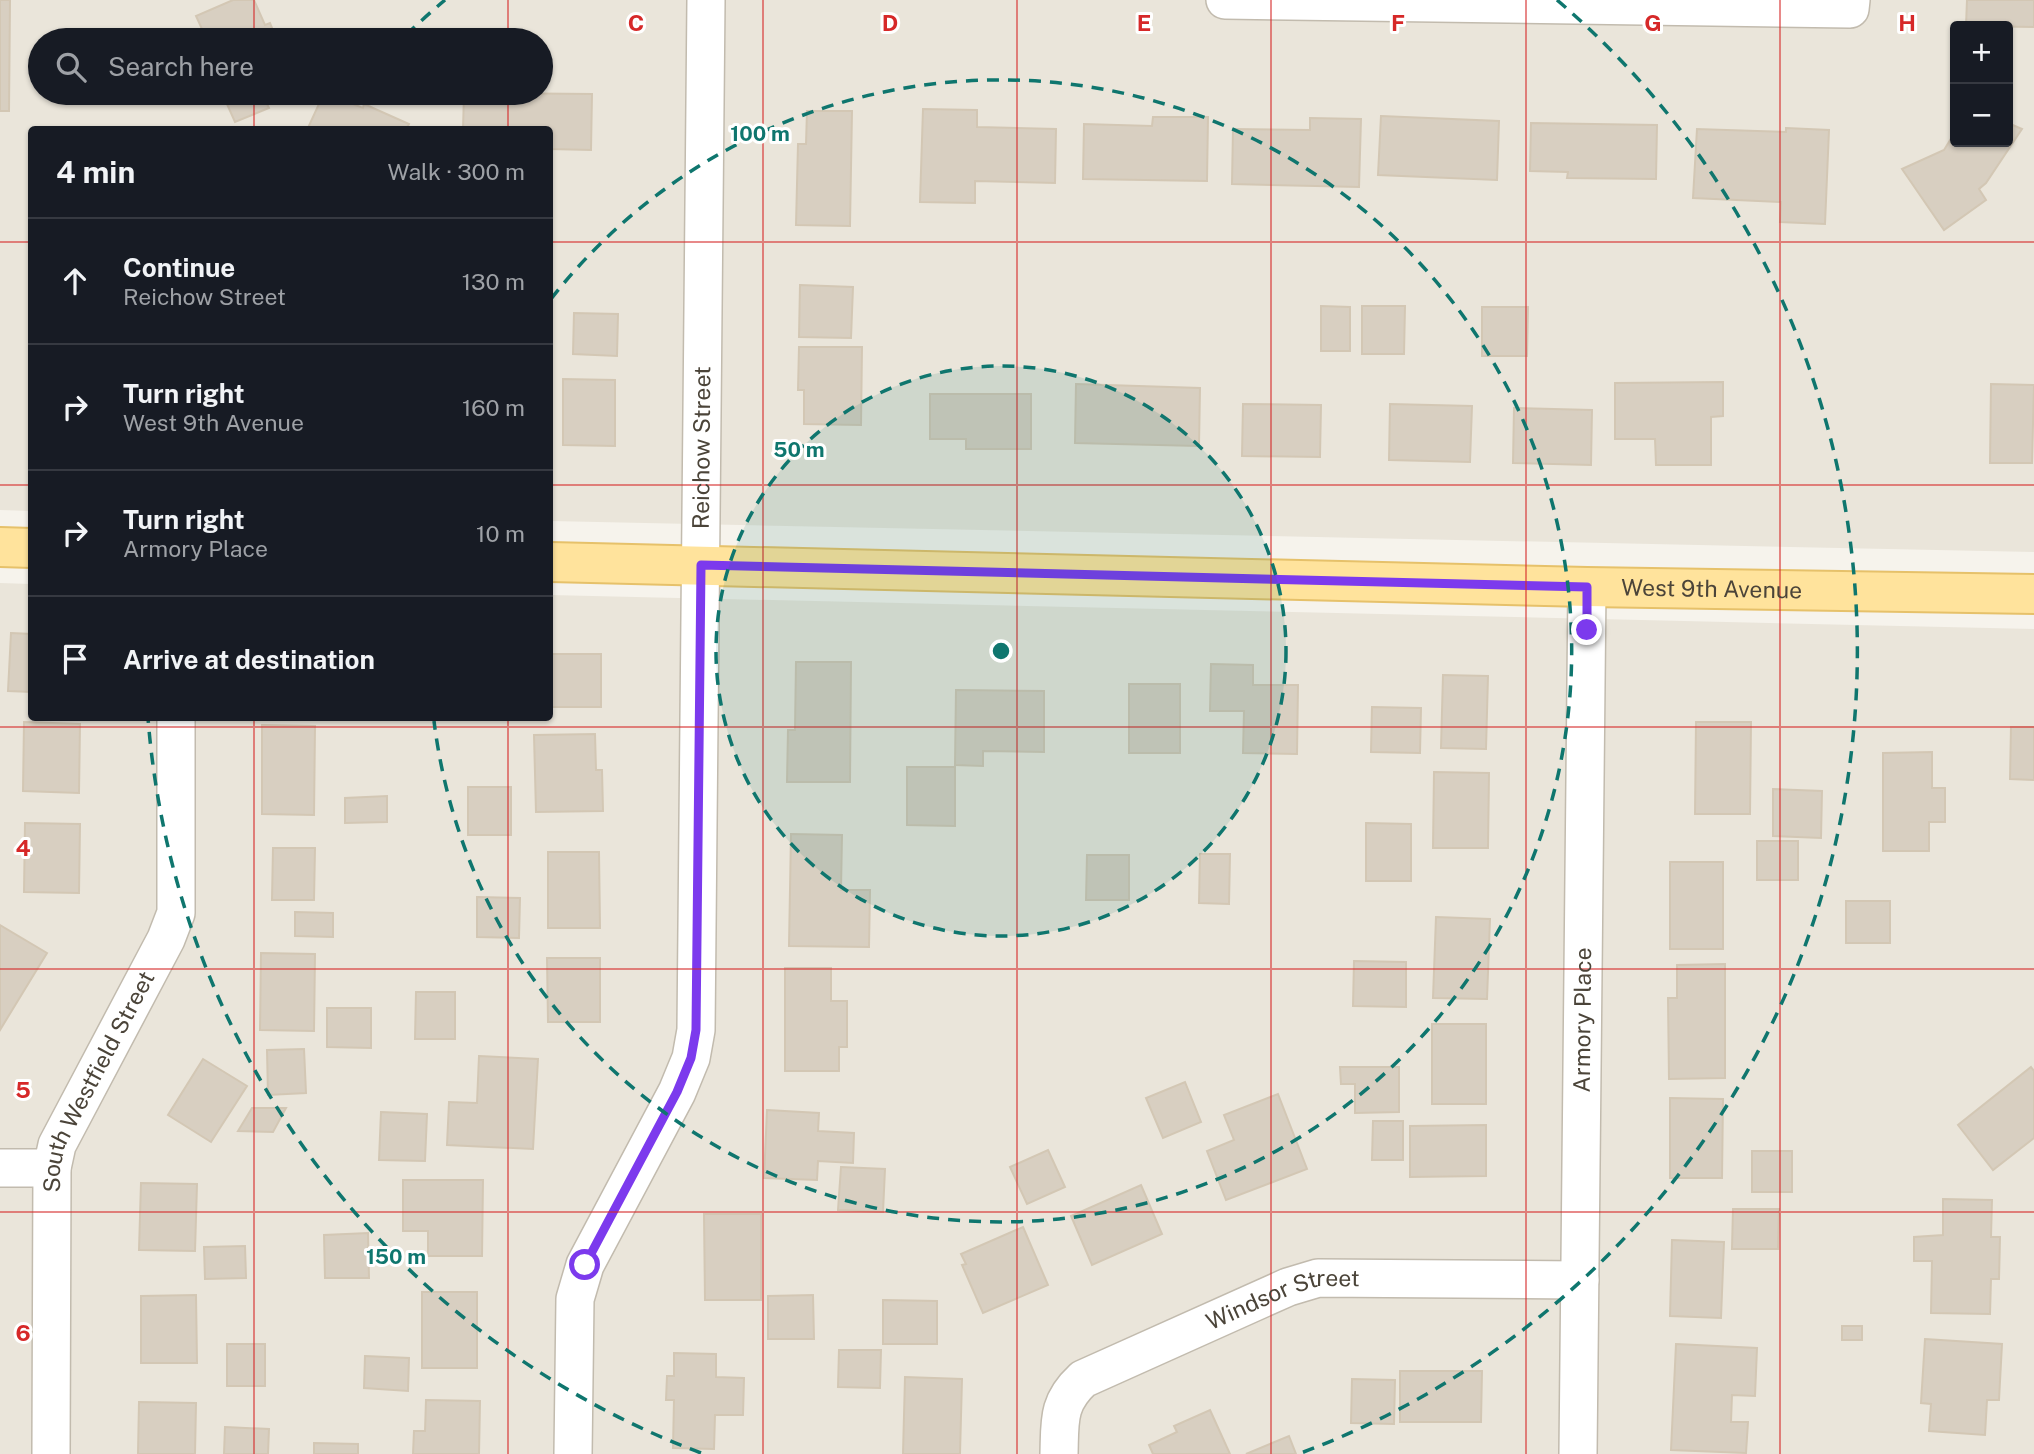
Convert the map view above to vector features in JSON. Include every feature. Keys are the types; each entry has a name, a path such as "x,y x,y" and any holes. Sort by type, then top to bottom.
{"main road":[{"path":"0,547 28,548"},
{"name":"West 9th Avenue","path":"553,562 1587,587 2034,594"}],"street":[{"name":"Reichow Street","path":"573,1454 575,1299 585,1265 677,1092 691,1058 696,1030 706,0"},
{"path":"1225,0 1851,5"},
{"name":"Armory Place","path":"1578,1454 1587,587"},
{"name":"South Westfield Street","path":"51,1454 52,1168 57,1145 166,939 176,913 176,721"},
{"path":"0,1168 52,1168"},
{"name":"Windsor Street","path":"1059,1454 1060,1413 1069,1392 1083,1379 1288,1287 1318,1279 1580,1280"}],"shaded area":[{"path":"0,0 2034,0 2034,552 553,521 553,126 28,126 28,511 0,510"},
{"path":"0,583 28,584 28,721 553,721 553,595 2034,629 2034,1454 0,1454"}],"building":[{"path":"0,0 10,0 9,111 0,111"},
{"path":"233,0 254,0 265,25 270,23 272,28 202,28 196,16"},
{"path":"1967,0 2034,0 2034,27 2013,27 2013,21 1966,21"},
{"path":"553,94 592,94 591,150 553,149 553,126 463,126 464,105 553,105"},
{"path":"227,105 268,105 269,108 235,122"},
{"path":"318,105 355,105 363,108 366,105 409,124 408,126 309,126"},
{"path":"923,109 977,110 977,127 1056,129 1055,183 975,181 975,203 920,202"},
{"path":"807,111 852,111 850,226 796,225 798,144 806,144"},
{"path":"1381,116 1499,121 1497,180 1378,175"},
{"path":"1153,117 1208,117 1207,181 1083,179 1084,124 1152,126"},
{"path":"1310,118 1361,119 1359,187 1232,184 1233,129 1310,130"},
{"path":"1531,123 1657,125 1656,179 1567,178 1568,172 1530,171"},
{"path":"2013,125 2022,129 2013,142"},
{"path":"1786,128 1829,130 1825,224 1780,222 1781,202 1693,198 1697,129 1786,132"},
{"path":"1950,140 1950,147 2010,147 1979,189 1986,200 1944,230 1902,169 1944,150"},
{"path":"800,285 853,287 851,338 799,337"},
{"path":"1321,306 1350,307 1350,351 1321,351"},
{"path":"1362,306 1405,306 1404,354 1362,354"},
{"path":"1482,307 1528,307 1527,356 1482,356"},
{"path":"574,313 618,314 617,356 573,354"},
{"path":"799,347 862,347 861,425 804,424 804,390 798,390"},
{"path":"563,379 615,380 615,446 563,445"},
{"path":"1723,382 1723,416 1711,417 1711,465 1656,465 1655,439 1615,439 1615,383"},
{"path":"1076,384 1200,388 1199,446 1075,443"},
{"path":"1991,384 2034,385 2032,463 1990,463"},
{"path":"930,394 1031,394 1031,449 966,449 966,439 930,439"},
{"path":"1243,404 1321,405 1320,457 1242,456"},
{"path":"1390,404 1472,406 1470,462 1389,460"},
{"path":"1514,408 1592,410 1591,465 1513,463"},
{"path":"11,633 28,634 28,692 8,691"},
{"path":"553,654 601,654 601,707 553,707"},
{"path":"796,662 851,662 850,782 787,782 788,730 795,730"},
{"path":"1211,664 1253,665 1253,685 1298,685 1297,754 1243,753 1244,711 1210,711"},
{"path":"1443,675 1488,676 1486,749 1441,748"},
{"path":"1129,684 1180,684 1180,753 1129,753"},
{"path":"956,690 1044,691 1044,752 983,751 983,766 955,765"},
{"path":"1372,707 1421,708 1420,753 1371,752"},
{"path":"24,722 80,724 79,793 23,791"},
{"path":"1696,722 1751,722 1750,814 1695,814"},
{"path":"262,725 315,726 314,815 262,814"},
{"path":"2011,727 2034,727 2034,780 2010,779"},
{"path":"595,734 596,770 602,770 603,811 536,812 534,735"},
{"path":"1932,752 1932,788 1945,788 1945,822 1929,822 1929,851 1883,851 1883,753"},
{"path":"907,767 955,767 955,826 907,825"},
{"path":"1434,772 1489,773 1488,848 1433,848"},
{"path":"468,787 511,787 511,835 468,835"},
{"path":"1773,789 1822,791 1821,838 1773,836"},
{"path":"387,796 387,822 345,823 345,798"},
{"path":"25,823 80,824 79,893 24,892"},
{"path":"1366,823 1411,824 1411,881 1366,881"},
{"path":"791,834 842,835 841,890 870,890 869,947 789,946"},
{"path":"1757,841 1798,841 1798,880 1757,880"},
{"path":"273,848 315,848 314,900 272,900"},
{"path":"548,852 599,852 600,928 548,928"},
{"path":"1200,854 1230,854 1229,904 1199,903"},
{"path":"1087,855 1129,855 1129,900 1086,900"},
{"path":"1670,862 1723,862 1723,949 1670,949"},
{"path":"477,897 520,898 519,938 477,937"},
{"path":"1846,901 1890,901 1890,943 1846,943"},
{"path":"295,912 333,913 333,937 295,936"},
{"path":"1436,917 1490,919 1487,999 1433,998"},
{"path":"0,925 47,953 0,1030"},
{"path":"261,953 315,954 314,1031 260,1030"},
{"path":"547,958 600,958 600,1022 548,1022"},
{"path":"1354,961 1406,962 1406,1007 1353,1006"},
{"path":"1725,964 1725,1078 1669,1079 1668,998 1677,998 1677,965"},
{"path":"785,968 831,968 831,1001 847,1001 847,1047 839,1047 839,1071 785,1071"},
{"path":"416,992 455,992 455,1039 415,1039"},
{"path":"327,1008 371,1008 371,1048 327,1047"},
{"path":"1432,1024 1486,1024 1486,1104 1432,1104"},
{"path":"304,1049 306,1093 268,1095 267,1050"},
{"path":"479,1056 538,1059 533,1149 447,1145 449,1102 477,1103"},
{"path":"203,1059 247,1086 211,1142 168,1115"},
{"path":"1340,1067 1399,1067 1399,1112 1355,1113 1355,1084 1341,1084"},
{"path":"2031,1067 2034,1071 2034,1138 1993,1170 1958,1125"},
{"path":"1185,1082 1201,1122 1163,1138 1146,1098"},
{"path":"1278,1094 1307,1169 1226,1200 1207,1151 1234,1140 1224,1115"},
{"path":"1670,1098 1723,1099 1722,1178 1670,1178"},
{"path":"252,1108 286,1108 273,1132 238,1131"},
{"path":"767,1110 819,1113 818,1131 854,1133 853,1163 818,1161 817,1180 764,1178"},
{"path":"381,1112 427,1114 425,1161 379,1160"},
{"path":"1373,1121 1403,1121 1403,1160 1372,1160"},
{"path":"1486,1125 1486,1176 1410,1177 1410,1126"},
{"path":"1048,1150 1065,1187 1027,1204 1010,1167"},
{"path":"1752,1151 1792,1151 1792,1192 1752,1192"},
{"path":"841,1167 885,1169 883,1212 838,1210"},
{"path":"403,1180 483,1180 482,1256 428,1256 428,1231 403,1231"},
{"path":"141,1183 197,1184 195,1251 139,1250"},
{"path":"1141,1185 1162,1234 1092,1265 1071,1216"},
{"path":"1943,1199 1992,1200 1991,1237 2000,1237 1999,1279 1991,1279 1990,1314 1931,1313 1932,1261 1914,1261 1914,1237 1943,1235"},
{"path":"1733,1209 1779,1209 1778,1249 1732,1249"},
{"path":"704,1214 761,1214 761,1300 705,1300"},
{"path":"1023,1227 1048,1285 983,1313 962,1265 966,1264 961,1254"},
{"path":"368,1233 369,1278 325,1278 324,1235"},
{"path":"1672,1240 1724,1242 1721,1318 1670,1316"},
{"path":"245,1246 246,1278 205,1279 204,1247"},
{"path":"422,1292 477,1292 477,1368 422,1368"},
{"path":"196,1295 197,1363 141,1363 141,1296"},
{"path":"813,1295 814,1339 768,1339 768,1296"},
{"path":"883,1300 937,1301 937,1344 883,1344"},
{"path":"1842,1326 1862,1326 1862,1340 1842,1340"},
{"path":"1925,1339 2002,1344 1999,1400 1987,1400 1985,1435 1929,1431 1931,1404 1921,1403"},
{"path":"227,1344 265,1344 265,1386 227,1386"},
{"path":"1676,1344 1757,1348 1755,1396 1732,1395 1731,1422 1748,1422 1746,1453 1671,1450"},
{"path":"839,1350 881,1350 880,1388 838,1387"},
{"path":"674,1353 716,1354 716,1377 744,1378 743,1415 715,1415 714,1449 673,1448 674,1400 666,1400 667,1376 674,1376"},
{"path":"365,1356 409,1358 408,1391 364,1388"},
{"path":"1400,1371 1482,1371 1481,1422 1400,1422"},
{"path":"905,1377 962,1379 960,1454 903,1454"},
{"path":"1352,1379 1395,1380 1394,1424 1351,1423"},
{"path":"426,1400 480,1401 479,1454 413,1454 414,1431 425,1431"},
{"path":"139,1402 196,1403 195,1454 138,1454"},
{"path":"1210,1410 1230,1454 1153,1454 1149,1445 1177,1432 1174,1426"},
{"path":"225,1427 269,1429 268,1454 224,1454"},
{"path":"1289,1436 1296,1454 1246,1454"},
{"path":"314,1443 358,1444 358,1454 314,1454"}],"route":[{"path":"585,1265 677,1092 691,1058 696,1030 701,565 1587,587 1587,630"}]}
